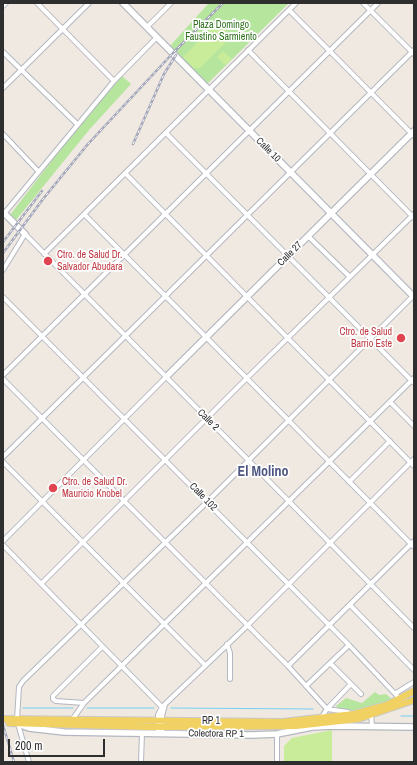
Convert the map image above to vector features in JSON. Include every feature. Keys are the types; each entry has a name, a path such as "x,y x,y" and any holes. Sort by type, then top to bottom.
{"main road":[{"name":"RP 1","path":"3,719 18,722 160,727 296,726 349,720 400,699 414,691"},
{"name":"RP 1","path":"3,723 80,720 160,727 282,722 342,717 369,712 414,700"}],"street":[{"path":"3,6 6,3"},
{"path":"37,3 114,81"},
{"path":"3,88 89,3"},
{"name":"Calle 10","path":"123,3 414,296"},
{"path":"147,27 171,3"},
{"path":"44,254 296,3"},
{"path":"3,457 413,52 363,3"},
{"path":"3,375 378,3"},
{"path":"288,10 413,133"},
{"path":"4,213 114,81 157,37"},
{"path":"41,584 165,459 413,216 248,50"},
{"path":"3,52 77,124"},
{"path":"72,720 84,703 121,666 290,502 370,421 413,381 166,133"},
{"name":"Calle 27","path":"166,377 413,133"},
{"path":"3,134 38,171"},
{"path":"126,173 370,421 413,462 248,625 162,707 160,727"},
{"name":"Calle 2","path":"4,213 371,585 413,625"},
{"path":"84,214 205,338 413,544 288,666"},
{"path":"3,270 25,234"},
{"path":"308,236 350,277"},
{"path":"29,762 18,722 18,692 20,684 207,502 414,296"},
{"name":"Calle 102","path":"3,298 165,459 247,544 349,645 396,693 400,699"},
{"path":"3,541 166,377"},
{"path":"3,379 248,625 327,709 340,712 369,712 372,726"},
{"path":"390,402 414,426"},
{"path":"349,482 390,441"},
{"path":"3,462 205,665"},
{"path":"3,546 162,707"},
{"path":"351,606 414,670"},
{"path":"227,644 230,653 230,678"},
{"path":"306,686 349,645"},
{"path":"84,703 56,702 53,699 53,696 102,647"},
{"path":"330,663 361,694"},
{"path":"396,693 414,682"},
{"path":"320,719 327,709 351,684"},
{"path":"160,727 162,713 166,703"},
{"path":"78,710 80,720"},
{"name":"Colectora RP 1","path":"18,722 29,728 64,732 142,733 160,727 277,734 312,727 414,727"},
{"path":"23,739 24,732 29,728"},
{"path":"142,733 142,762"},
{"path":"277,734 277,762"}],"green space":[{"name":"Plaza Domingo Faustino Sarmiento","path":"209,3 289,3 207,84 169,47"},
{"path":"217,23 232,36 200,68 194,68 183,57"},
{"path":"223,51 232,59 225,65 217,57"},
{"path":"122,76 131,84 89,130 16,220 10,215 73,133"},
{"path":"375,692 379,695 386,694 394,701 362,710 346,710 336,706 346,698 362,703"},
{"path":"332,730 332,762 284,762 284,746 292,738"}],"waterway":[{"path":"23,708 73,708"},
{"path":"87,708 154,708"},
{"path":"171,708 313,709"},
{"path":"401,716 414,716"}],"railway":[{"path":"3,253 43,199 88,144 173,53 223,3"},
{"path":"133,144 164,74 176,55"},
{"path":"3,242 42,191"},
{"path":"3,725 14,762"}],"place":[{"name":"Ctro. de Salud Dr. Salvador Abudara","path":"48,261"},
{"name":"Ctro. de Salud Barrio Este","path":"401,338"},
{"name":"Ctro. de Salud Dr. Mauricio Knobel","path":"53,488"}],"district":[{"name":"El Molino","path":"263,472"}]}
